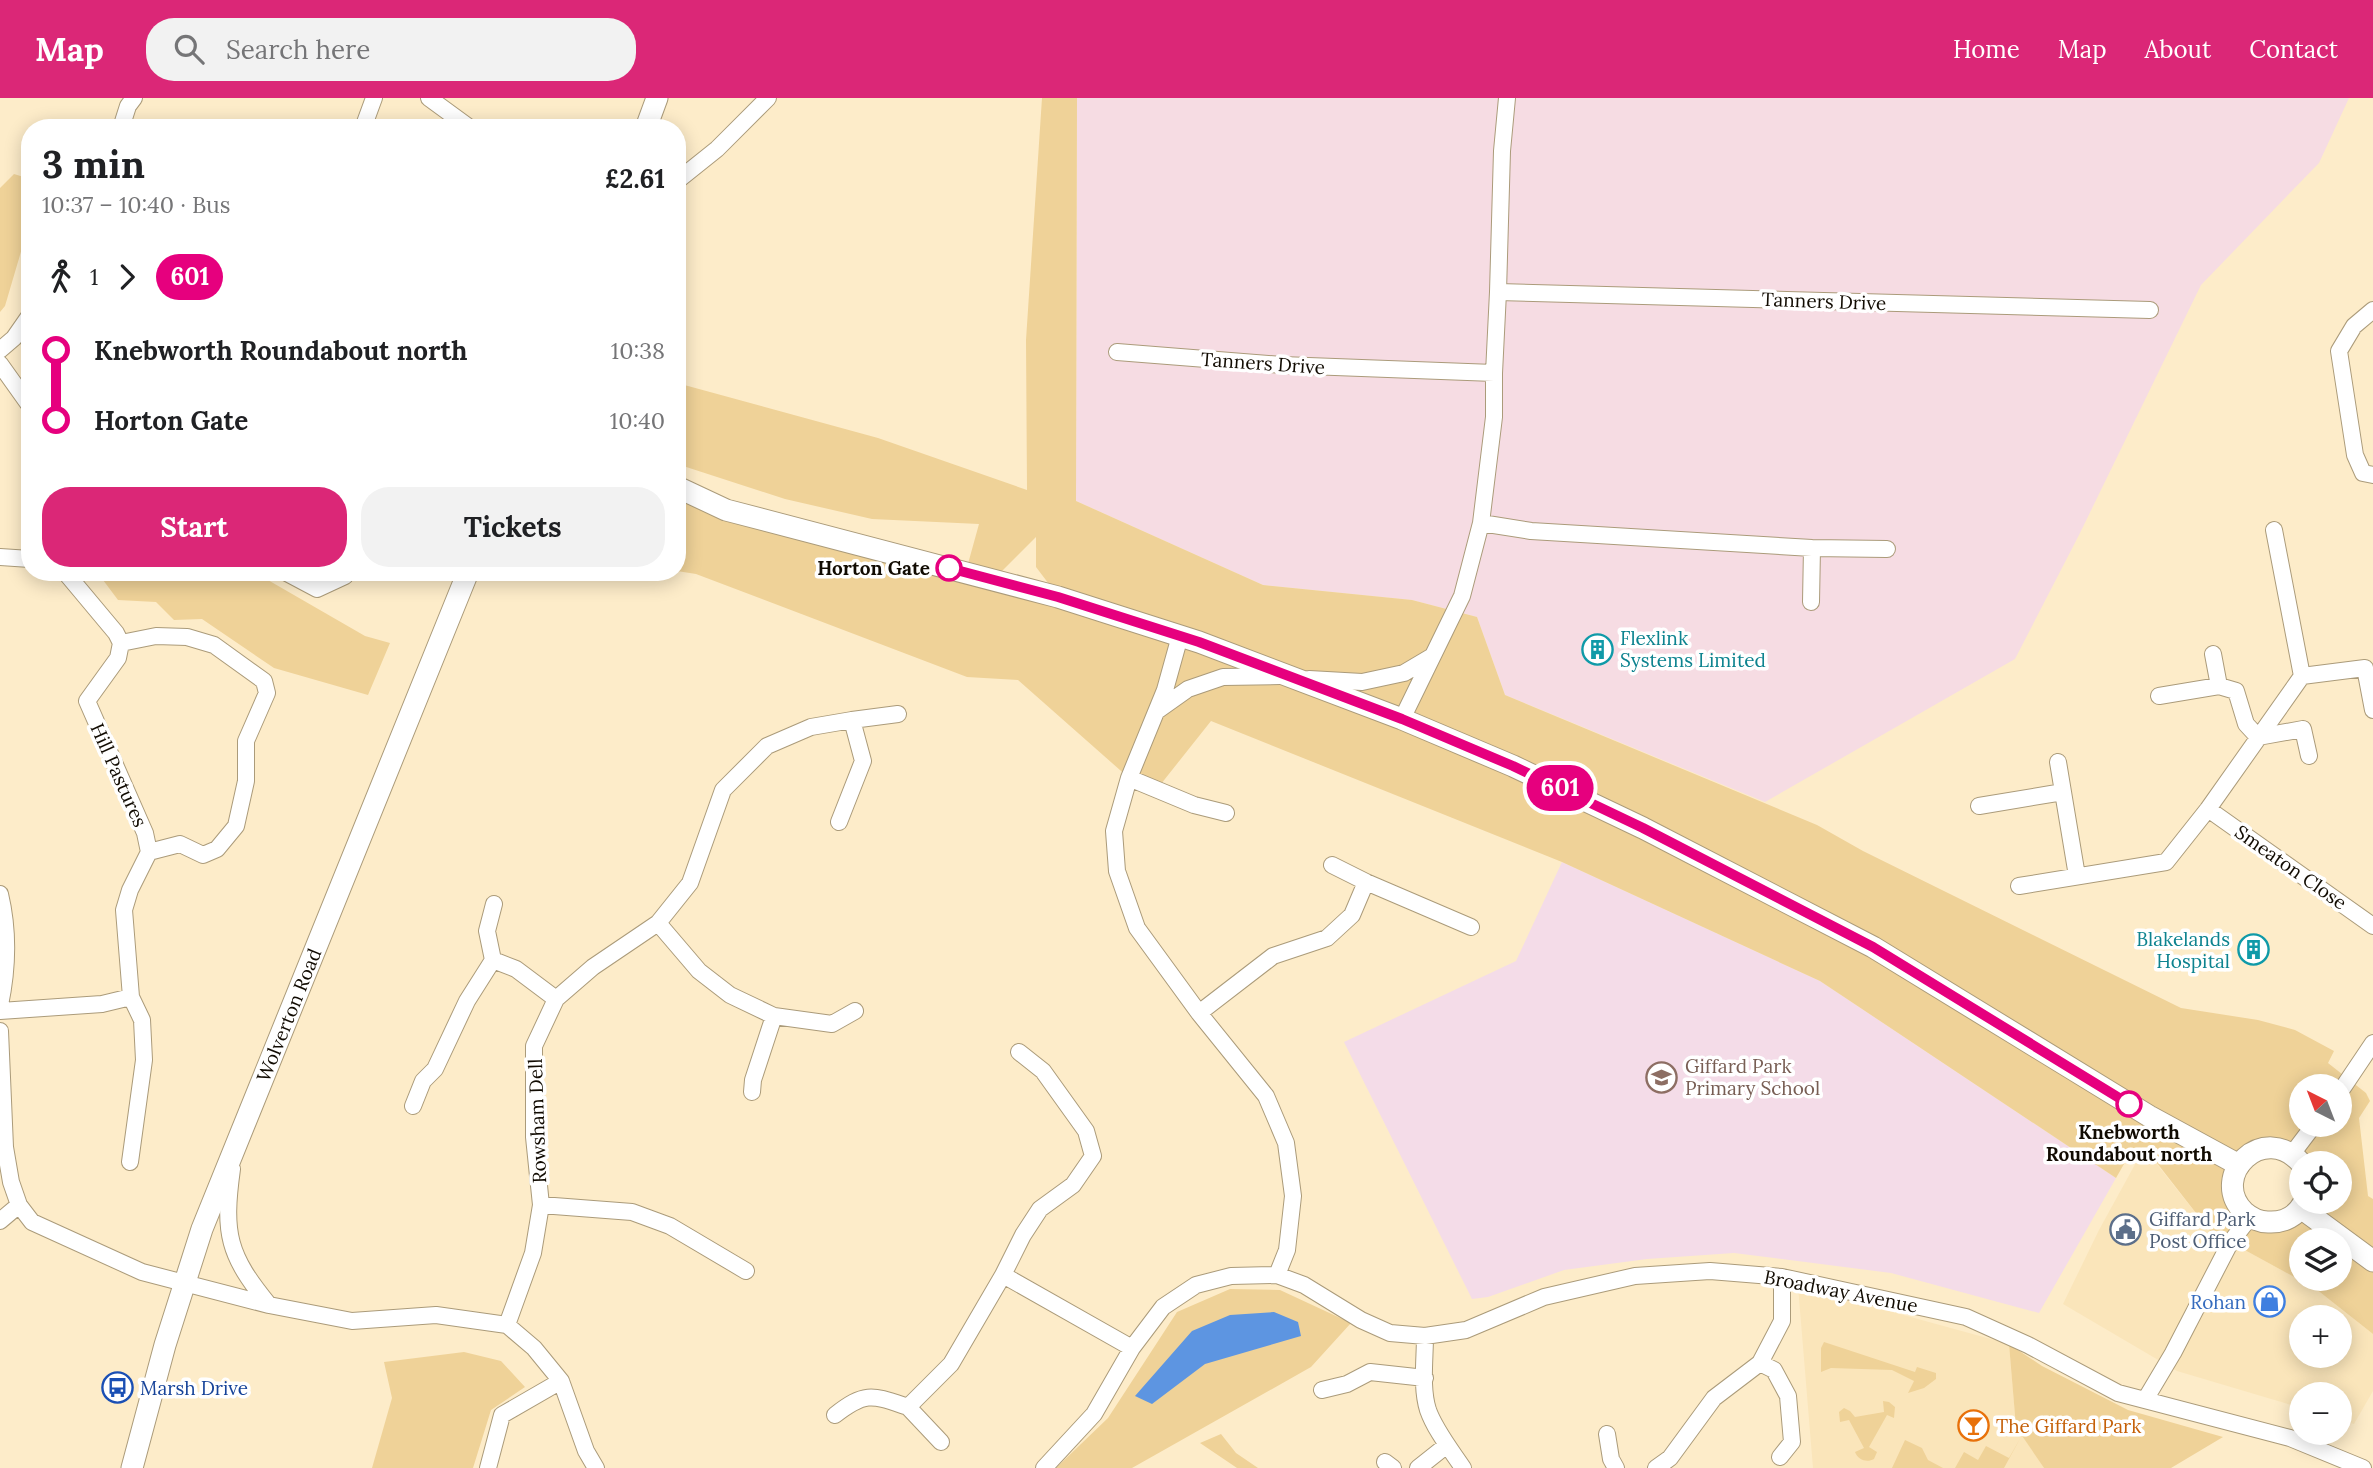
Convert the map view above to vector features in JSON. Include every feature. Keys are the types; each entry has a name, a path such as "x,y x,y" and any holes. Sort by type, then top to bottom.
{"street":[{"path":"124,119 134,98"},
{"path":"366,119 374,98"},
{"path":"429,98 458,119"},
{"path":"649,119 657,98"},
{"path":"686,174 718,149 768,98"},
{"path":"1402,719 1462,596 1480,523 1494,417 1502,151 1507,98"},
{"name":"Tanners Drive","path":"1498,292 2150,310"},
{"path":"2373,310 2354,326 2339,352 2355,455 2363,473 2373,475"},
{"path":"0,350 21,328"},
{"name":"Tanners Drive","path":"1117,352 1282,365 1494,373"},
{"path":"0,364 21,393"},
{"path":"686,491 726,510 994,579 1180,636 1402,719 1513,766 1643,828 1873,947 2149,1116 2239,1165"},
{"path":"1480,523 1531,531 1812,548 1887,549"},
{"path":"2019,886 2166,862 2208,809 2302,676 2274,530"},
{"path":"1811,602 1812,548"},
{"path":"0,557 21,558"},
{"path":"73,581 116,633 121,643 166,636 187,637 214,645 264,681 267,693 246,741 246,781 236,826 218,849 203,855 180,844 149,852"},
{"path":"302,581 317,589 334,581"},
{"name":"Wolverton Road","path":"132,1468 165,1345 198,1240 464,581"},
{"path":"1180,636 1156,712 1129,778 1114,831 1117,871 1137,928 1199,1013 1266,1096 1286,1143 1293,1196 1287,1250 1277,1275"},
{"name":"Hill Pastures","path":"121,643 118,658 87,701 145,833 149,852 130,890 124,909 131,998 142,1020 144,1060 130,1162"},
{"path":"2213,654 2219,686"},
{"path":"1156,712 1188,689 1223,677 1289,677 1362,682 1404,673 1432,656"},
{"path":"2302,676 2365,668 2373,710"},
{"path":"2159,696 2219,686 2236,691 2246,724 2258,737"},
{"name":"Rowsham Dell","path":"507,1325 533,1253 541,1205 534,1137 534,1046 556,999 593,967 658,923 690,883 723,790 767,746 811,727 898,714"},
{"path":"839,822 863,761 852,720"},
{"path":"2258,737 2303,729 2309,756"},
{"path":"2058,762 2077,876"},
{"path":"1129,778 1194,805 1226,813"},
{"path":"1979,806 2063,792"},
{"name":"Smeaton Close","path":"2208,809 2373,926"},
{"path":"1332,865 1471,927"},
{"path":"1199,1013 1273,956 1327,938 1352,915 1366,882"},
{"path":"0,894 7,924 6,973 0,1005"},
{"path":"413,1106 423,1081 435,1069 467,1001 493,960 487,931 494,904"},
{"path":"658,923 699,971 730,995 774,1016 832,1024 855,1012"},
{"path":"493,960 516,969 556,999"},
{"path":"0,1011 102,1004 131,998"},
{"path":"752,1091 753,1080 774,1016"},
{"path":"0,1031 5,1147 11,1182 19,1205 32,1222 142,1272 269,1305 352,1321 436,1315 507,1325 534,1348 561,1381 586,1451 596,1468"},
{"path":"2352,1074 2373,1043"},
{"path":"908,1407 951,1364 1040,1209 1073,1185 1093,1156 1086,1131 1043,1071 1019,1052"},
{"path":"237,1139 229,1203 233,1252 248,1279 269,1305"},
{"path":"2289,1153 2283,1149 2263,1148 2246,1157 2234,1175 2234,1192 2241,1209 2250,1217 2263,1222 2276,1223 2294,1214"},
{"path":"0,1220 19,1205"},
{"name":"Rowsham Dell","path":"541,1205 632,1212 670,1226 746,1271"},
{"path":"2314,1214 2373,1261"},
{"path":"2145,1399 2173,1353 2230,1243 2250,1217"},
{"name":"Broadway Avenue","path":"1051,1466 1094,1414 1132,1348 1163,1307 1196,1285 1231,1276 1277,1275 1304,1285 1361,1320 1390,1333 1425,1336 1466,1330 1544,1297 1635,1276 1710,1271 1782,1277 1966,1317 2028,1345 2118,1393 2290,1438 2362,1468"},
{"path":"1003,1275 1132,1348"},
{"path":"1656,1468 1670,1458 1714,1398 1760,1363 1782,1321 1782,1277"},
{"path":"1425,1336 1428,1409 1463,1468"},
{"path":"1760,1363 1774,1370 1788,1396 1792,1442 1780,1457"},
{"path":"1322,1390 1347,1384 1370,1372 1425,1378"},
{"path":"488,1468 502,1415 561,1381"},
{"path":"835,1415 856,1399 877,1396 908,1407 941,1442"},
{"path":"1608,1434 1611,1460 1616,1468"},
{"path":"1418,1468 1447,1445"}],"shaded area":[{"path":"1042,98 1077,98 1076,501 1263,585 1412,600 1477,617 1505,695 1817,825 1863,851 2181,1008 2258,1020 2295,1030 2334,1051 2328,1063 2342,1074 2289,1074 2289,1138 2352,1138 2352,1082 2366,1093 2370,1101 2359,1118 2368,1196 2373,1199 2373,1334 2352,1317 2352,1305 2336,1305 2319,1291 2352,1291 2352,1228 2289,1228 2289,1274 2210,1231 2146,1149 2142,1154 2132,1150 2116,1178 1820,981 1562,862 1211,721 1157,789 1129,778 1018,680 967,677 686,572 686,502 966,571 979,524 872,519 785,499 686,467 686,385 878,438 1027,490 1026,340","holes":["1036,537 1036,567 1058,596 994,579"]},
{"path":"1077,98 2349,98 2319,163 2201,285 2015,659 1765,802 1505,695 1477,617 1412,600 1263,585 1076,501"},
{"path":"14,174 21,176 21,252 5,306 0,312 0,188"},
{"path":"104,581 270,581 365,636 390,643 368,695 274,668 202,619 174,620 156,602 118,600"},
{"name":"Giffard Park Primary School","path":"1562,862 1820,981 2116,1178 2039,1313 1891,1273 1734,1253 1647,1259 1564,1270 1488,1297 1472,1299 1344,1042 1516,961"},
{"path":"2144,1148 2210,1231 2289,1274 2289,1291 2319,1291 2336,1305 2289,1305 2289,1368 2352,1368 2352,1317 2373,1334 2373,1391 2354,1424 2352,1382 2289,1382 2289,1404 2177,1371 2063,1304 2099,1230"},
{"path":"1798,1286 2009,1344 2016,1426 2044,1468 1813,1468"},
{"path":"1230,1289 1280,1290 1351,1323 1311,1367 1132,1468 1056,1468 1108,1418 1177,1312"},
{"path":"1824,1342 1915,1372 1917,1367 1936,1373 1936,1379 1924,1388 1908,1393 1914,1381 1892,1370 1831,1368 1821,1372 1821,1348"},
{"path":"2009,1344 2042,1366 2128,1410 2223,1437 2171,1468 2044,1468 2016,1427"},
{"path":"464,1352 501,1361 525,1387 491,1410 473,1468 372,1468 392,1398 384,1362"},
{"path":"1883,1401 1895,1407 1894,1418 1887,1415 1869,1447 1877,1452 1874,1459 1863,1460 1855,1452 1864,1448 1849,1420 1840,1422 1839,1412 1844,1408 1855,1417 1884,1412"},
{"path":"1221,1434 1236,1453 1258,1468 1237,1468 1200,1443"},
{"path":"2021,1437 2004,1468 1955,1468 1964,1452 1978,1460 1986,1446 2009,1458"},
{"path":"1905,1440 1922,1448 1928,1460 1943,1468 1892,1468"}],"water":[{"path":"1274,1312 1298,1322 1301,1336 1205,1364 1152,1404 1135,1396 1192,1331 1230,1315"}],"bus line":[{"name":"601","path":"949,568 1058,597 1199,642 1402,719 1513,766 1643,828 1873,947 2129,1104"}],"place":[{"name":"Horton Gate","path":"949,568"},
{"name":"Flexlink Systems Limited","path":"1597,649"},
{"name":"Blakelands Hospital","path":"2253,950"},
{"name":"Giffard Park Primary School","path":"1662,1077"},
{"name":"Knebworth Roundabout north","path":"2129,1104"},
{"name":"Giffard Park Post Office","path":"2126,1230"},
{"name":"Rohan","path":"2269,1302"},
{"name":"Marsh Drive","path":"117,1388"},
{"name":"The Giffard Park","path":"1973,1426"}]}
